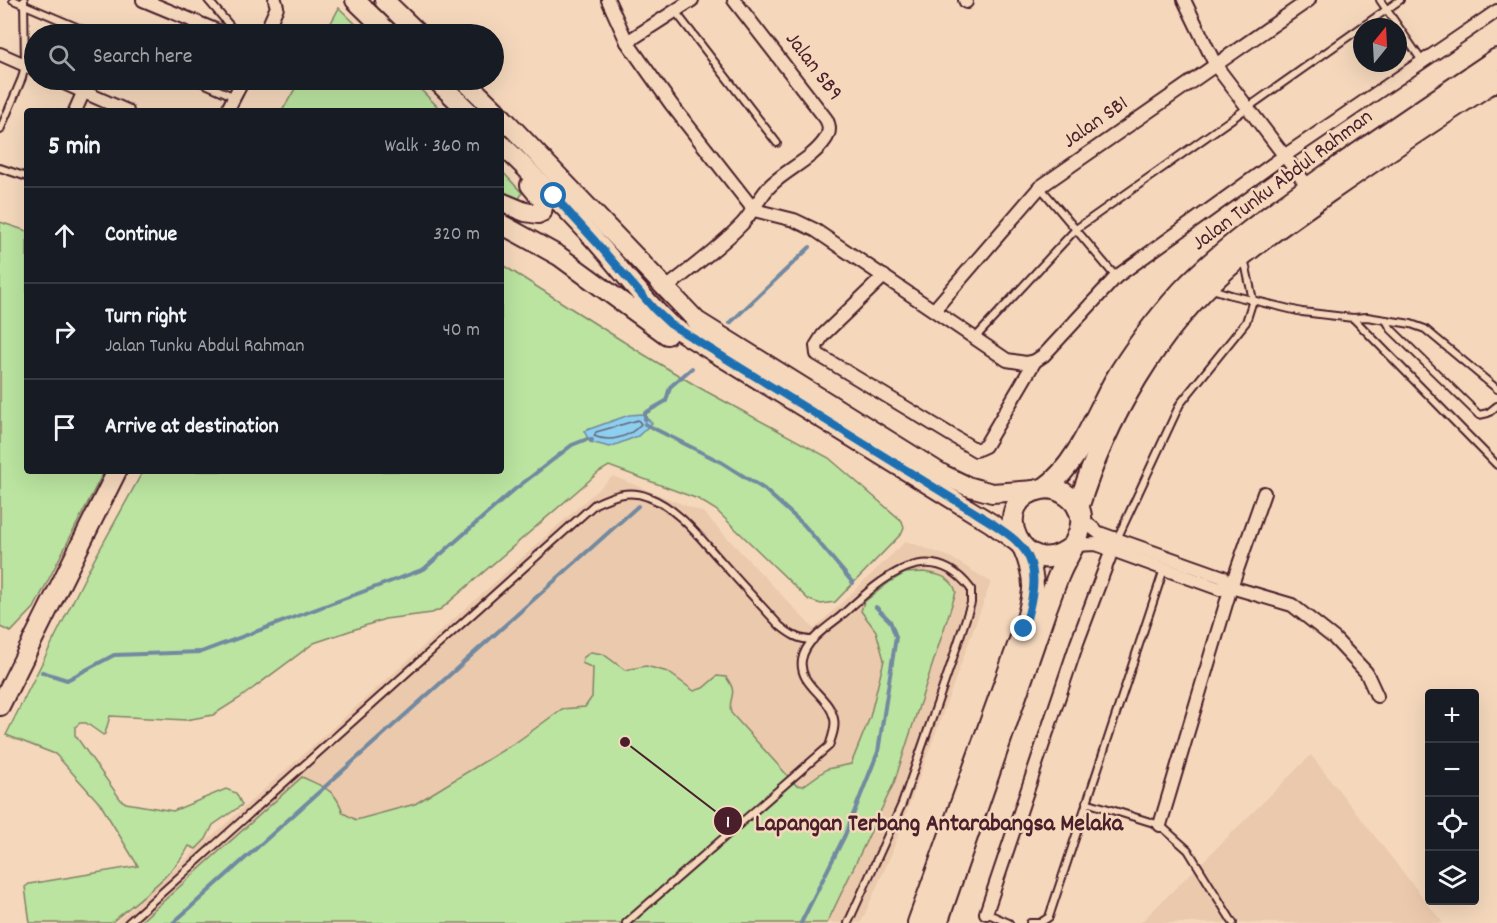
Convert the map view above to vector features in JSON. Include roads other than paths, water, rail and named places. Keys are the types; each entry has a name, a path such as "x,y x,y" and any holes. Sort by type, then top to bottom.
{"main road":[{"path":"355,0 376,24"},
{"path":"355,0 380,24"},
{"path":"384,0 409,24"},
{"name":"Jalan Tunku Abdul Rahman","path":"1040,489 1063,471 1078,449 1115,381 1158,319 1196,277 1234,243 1309,188 1497,59"},
{"name":"Jalan Tunku Abdul Rahman","path":"1079,513 1094,460 1130,390 1172,328 1228,267 1264,238 1405,138 1497,79"},
{"path":"436,90 454,108"},
{"path":"446,90 465,108"},
{"path":"474,90 493,108"},
{"path":"504,120 697,321 942,474 967,486 992,493 1040,489 1065,493 1079,513 1080,533 1061,569 1046,609 937,923"},
{"path":"504,147 561,203 654,309 670,324 992,523 1034,555 1044,558 1055,557 1066,553 1074,545"},
{"path":"504,159 544,202 538,214 532,214 504,203"},
{"path":"504,226 559,256 679,344 747,384 821,419"},
{"path":"0,706 116,474"},
{"path":"918,923 1024,629 1032,600 1033,569 1013,533 1012,523 1018,503 1026,495 1040,489"}],"street":[{"path":"143,0 201,24"},
{"path":"269,24 277,7 275,0"},
{"path":"608,0 627,42 678,113 754,210 774,213 815,230 1007,360 1016,363 1035,361"},
{"path":"627,42 692,0"},
{"name":"Jalan SB9","path":"734,0 829,125 825,140 770,187 754,210"},
{"name":"Jalan SB1","path":"934,310 1040,187 1309,0"},
{"path":"1187,1 1216,66 1309,188"},
{"path":"884,276 823,335 816,346 817,354 976,450 985,446 1035,361 1044,355 1116,277 1284,156 1497,11"},
{"path":"0,54 24,64"},
{"path":"229,108 238,90"},
{"path":"76,108 84,91 121,108"},
{"path":"665,289 731,234 754,210"},
{"path":"1160,825 1232,587 1264,493"},
{"path":"1079,513 1114,545 1164,570 1220,589 1232,587 1292,605 1334,638 1366,672 1377,696"},
{"path":"1074,545 1114,545 1223,577 1232,587"},
{"path":"986,913 1077,643 1114,545"}],"lane":[{"path":"13,0 24,2 71,24"},
{"path":"208,0 228,24"},
{"path":"1380,0 1422,61"},
{"path":"974,339 1076,230 1400,0"},
{"path":"24,2 26,24"},
{"path":"675,11 777,143"},
{"path":"0,130 3,113 24,75"},
{"path":"219,90 235,97"},
{"path":"0,168 24,176"},
{"path":"1040,187 1116,277"},
{"path":"1114,545 1180,404 1246,322 1253,300 1244,255"},
{"path":"1209,288 1302,312 1353,318 1367,317 1425,329 1497,389"},
{"path":"1353,318 1497,465"},
{"path":"1386,320 1391,329 1479,415 1488,413 1497,406"},
{"path":"128,923 595,504 614,495 632,493 648,497 665,506 687,523 780,626 801,640 813,640"},
{"path":"626,923 829,746 835,720 832,710 810,685 802,671 802,659 813,640 880,582 907,566 922,563 935,564 963,577 971,589 971,603 902,804 848,923"},
{"path":"1030,923 1040,923 1049,917 1164,570"},
{"path":"1086,802 1160,825 1188,850 1233,923"},
{"path":"986,913 1009,923"}],"water":[{"path":"642,414 652,423 638,436 610,447 590,442 584,431 629,415"}],"waterway":[{"path":"730,323 810,247"},
{"path":"645,420 645,413 666,401 670,387 692,368"},
{"path":"645,424 721,462 764,489 804,525 853,583"},
{"path":"42,672 67,680 114,655 201,652 424,569 514,490 572,445 587,439 592,440"},
{"path":"173,923 638,506"},
{"path":"801,923 845,835 878,752 896,637 890,621 876,607"}],"place":[{"name":"Lapangan Terbang Antarabangsa Melaka","path":"625,742"}]}
